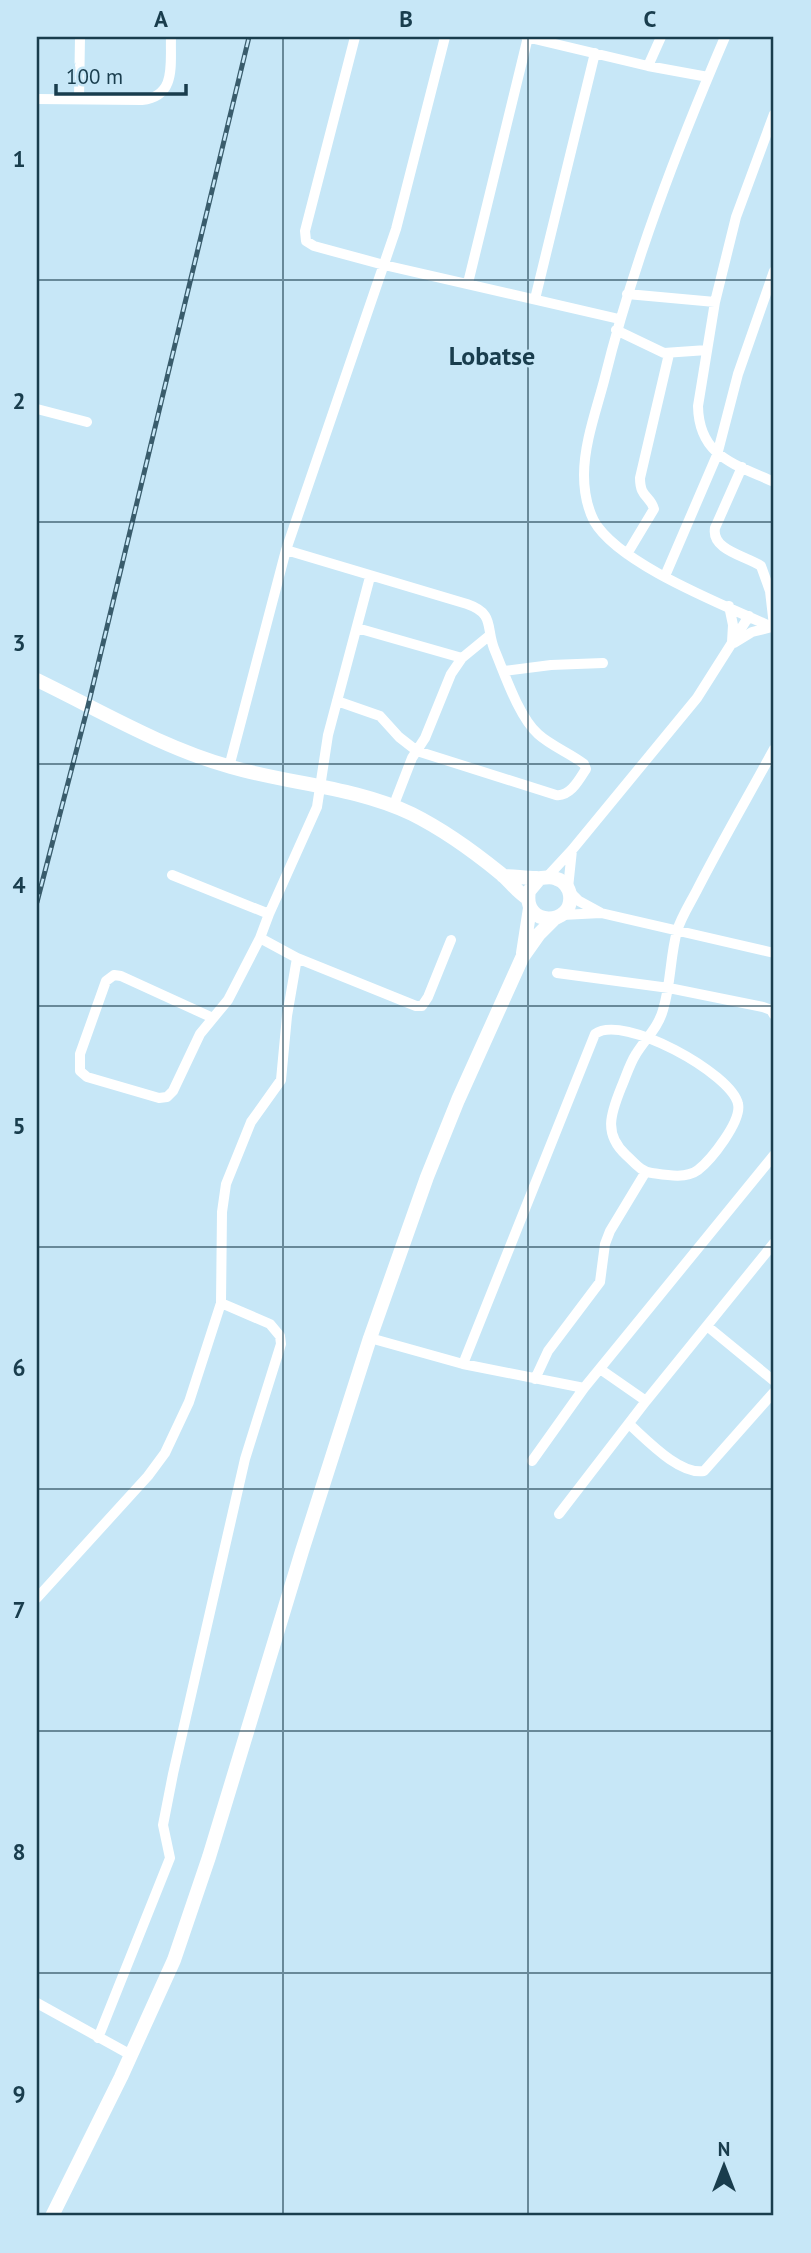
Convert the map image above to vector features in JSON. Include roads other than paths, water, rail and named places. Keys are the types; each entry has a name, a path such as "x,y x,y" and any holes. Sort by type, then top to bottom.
{"main road":[{"path":"37,680 161,741 229,767 358,796 427,822 450,835 503,876 529,903 536,915 544,919 558,917"},
{"path":"52,2216 174,1960 205,1870 370,1338 397,1257 452,1112 523,958 539,934 567,909 569,890 556,878 503,876"},
{"path":"523,958 533,884 543,878"}],"street":[{"path":"79,100 80,37"},
{"path":"37,99 142,100 158,96 163,93 169,78 171,37"},
{"path":"355,37 304,236 306,241 314,246 384,265 536,299 618,324 653,349 669,354 707,350"},
{"path":"229,767 286,550 396,229 444,37"},
{"path":"468,283 527,37 648,66 708,77"},
{"path":"577,49 582,37"},
{"path":"648,66 661,37"},
{"path":"725,37 627,294 588,445 583,472 584,491 594,521 604,534 627,554 665,576 773,627"},
{"path":"536,299 596,53"},
{"path":"774,114 736,217 715,302 698,406 698,422 702,434 717,455 774,482"},
{"path":"665,576 717,455 738,373 774,271"},
{"path":"627,294 715,302"},
{"path":"627,554 654,509 642,492 640,478 669,354"},
{"path":"37,409 87,422"},
{"path":"741,467 714,536 718,544 761,566 770,591 773,627"},
{"path":"286,550 476,607 487,615 490,635 520,706 538,734 584,764 586,769 569,792 564,796 556,795 417,751 399,737 380,716 337,701"},
{"path":"213,1018 114,975 106,981 79,1060 80,1071 87,1077 159,1098 167,1097 173,1091 200,1034 228,1000 260,938 317,807 337,701 370,577"},
{"path":"729,606 733,625 732,644"},
{"path":"543,878 572,850 697,698 749,616"},
{"path":"732,644 752,632 773,627"},
{"path":"357,628 462,658"},
{"path":"393,807 451,674 462,658 490,635"},
{"path":"504,671 551,665 603,663"},
{"path":"463,1364 592,1039 599,1031 607,1029 650,1037 692,1060 731,1091 739,1112 733,1127 696,1171 686,1175 645,1173 623,1152 611,1133 610,1126 612,1111 631,1062 650,1037 661,1017 677,930 774,749"},
{"path":"572,850 569,890 579,901 601,913 774,953"},
{"path":"172,875 269,914"},
{"path":"558,917 601,913"},
{"path":"260,938 297,958 409,1004 422,1006 429,997 451,940"},
{"path":"37,1598 148,1476 165,1453 188,1402 222,1303 222,1212 226,1184 251,1122 281,1080 287,1016 297,958"},
{"path":"557,973 668,988 763,1007 771,1010 774,1015"},
{"path":"532,1461 583,1388 774,1155"},
{"path":"535,1379 548,1350 600,1282 605,1244 610,1231 645,1173"},
{"path":"559,1514 774,1243"},
{"path":"98,2038 170,1858 163,1825 173,1774 245,1459 281,1344 280,1336 270,1324 222,1303"},
{"path":"707,1326 774,1381"},
{"path":"370,1338 463,1364 583,1388"},
{"path":"600,1369 646,1401"},
{"path":"629,1424 679,1465 691,1471 704,1471 774,1392"},
{"path":"37,2003 131,2054"}],"railway":[{"path":"37,902 88,706 249,37"}],"district":[{"name":"Lobatse","path":"492,355"}]}
